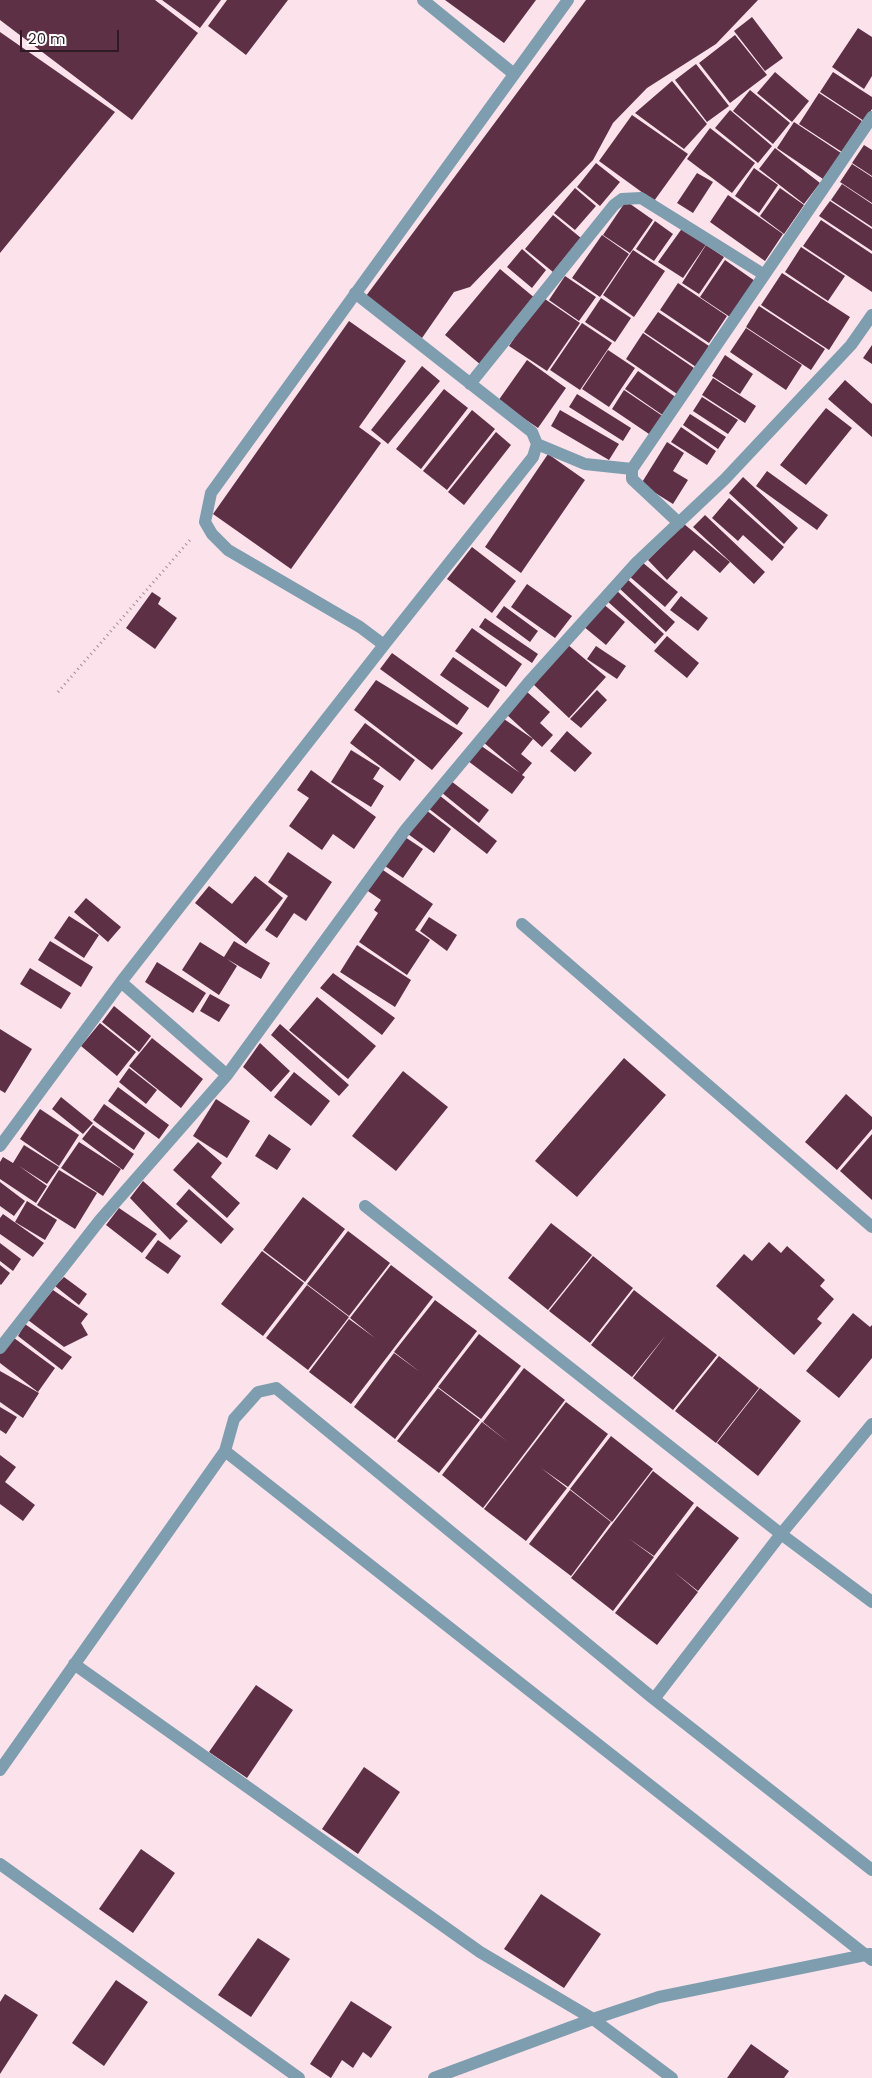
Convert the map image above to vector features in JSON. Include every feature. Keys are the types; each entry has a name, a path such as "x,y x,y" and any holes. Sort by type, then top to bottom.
{"street":[{"path":"423,0 514,74"},
{"path":"384,645 360,627 228,550 212,534 205,522 211,493 568,0"},
{"path":"679,523 632,479 632,469 763,274 872,117"},
{"path":"470,384 614,205 622,198 641,198 763,274"},
{"path":"0,1146 121,982 384,645 533,458 537,444 532,432 355,293"},
{"path":"0,1348 100,1220 227,1075 406,829 528,683 637,562 725,479 851,345 872,315"},
{"path":"537,444 585,464 632,469"},
{"path":"522,924 872,1227"},
{"path":"121,982 227,1075"},
{"path":"365,1206 781,1534 872,1602"},
{"path":"0,1770 225,1451 234,1419 258,1392 276,1388 654,1699 872,1870"},
{"path":"654,1699 781,1534 872,1424"},
{"path":"225,1451 870,1956"},
{"path":"74,1664 480,1952 593,2019 672,2078"},
{"path":"0,1864 299,2078"},
{"path":"434,2078 593,2019 659,1998 870,1956"}],"path":[{"path":"58,692 205,522"}],"building":[{"path":"0,0 155,0 198,33 132,120 0,20"},
{"path":"162,0 221,0 200,28"},
{"path":"227,0 288,0 246,55 208,26"},
{"path":"445,0 536,0 504,43"},
{"path":"586,0 758,0 716,44 647,88 613,123 593,160 470,287 454,292 422,338 366,296"},
{"path":"752,17 783,58 765,71 734,31"},
{"path":"858,28 872,37 872,76 864,89 832,67"},
{"path":"0,32 115,112 0,253"},
{"path":"735,35 767,75 730,103 699,63"},
{"path":"696,64 729,106 707,122 675,80"},
{"path":"775,72 809,101 792,122 757,93"},
{"path":"833,72 872,97 872,109 864,121 820,92"},
{"path":"672,81 707,124 684,149 635,113"},
{"path":"750,90 790,123 773,144 733,111"},
{"path":"819,93 862,121 842,152 799,124"},
{"path":"730,110 772,146 758,163 715,128"},
{"path":"632,115 688,154 654,201 599,161"},
{"path":"794,122 841,153 823,179 777,148"},
{"path":"710,128 755,163 732,193 687,159"},
{"path":"864,145 872,150 872,176 852,163"},
{"path":"775,148 820,183 804,204 759,169"},
{"path":"596,163 620,182 600,206 577,187"},
{"path":"852,164 872,177 872,203 840,182"},
{"path":"754,168 778,185 759,213 735,196"},
{"path":"697,173 713,182 693,213 677,203"},
{"path":"842,184 872,204 872,227 831,200"},
{"path":"575,188 596,206 575,230 554,213"},
{"path":"780,188 804,205 784,234 760,216"},
{"path":"728,195 783,234 765,261 710,222"},
{"path":"626,201 653,220 630,253 603,235"},
{"path":"830,201 872,229 872,251 819,216"},
{"path":"553,215 581,238 553,272 525,249"},
{"path":"821,220 872,254 872,292 803,246"},
{"path":"655,221 673,234 654,261 636,249"},
{"path":"683,227 707,243 683,278 658,262"},
{"path":"602,235 629,254 600,297 572,278"},
{"path":"706,245 724,257 699,294 682,283"},
{"path":"801,247 845,276 828,301 785,272"},
{"path":"522,249 546,270 532,288 507,267"},
{"path":"633,250 665,271 634,317 603,295"},
{"path":"725,260 755,281 730,317 700,297"},
{"path":"500,269 536,299 481,365 445,335"},
{"path":"782,273 850,317 829,350 761,305"},
{"path":"565,276 596,297 579,321 549,300"},
{"path":"678,283 727,316 709,343 660,310"},
{"path":"542,297 580,323 547,371 509,346"},
{"path":"601,298 631,318 615,342 585,322"},
{"path":"759,306 825,349 811,370 746,327"},
{"path":"658,312 709,346 696,367 644,332"},
{"path":"349,321 406,361 359,427 381,443 291,569 213,514"},
{"path":"582,323 612,343 580,390 550,370"},
{"path":"746,328 802,365 786,390 730,352"},
{"path":"643,333 694,368 677,394 626,359"},
{"path":"872,345 872,364 863,358"},
{"path":"608,350 635,368 609,407 582,389"},
{"path":"725,355 753,374 740,394 712,376"},
{"path":"527,360 566,388 538,428 498,401"},
{"path":"422,366 440,381 388,444 371,430"},
{"path":"638,371 677,398 664,416 625,389"},
{"path":"713,378 756,406 745,423 702,395"},
{"path":"845,380 872,404 872,437 828,399"},
{"path":"444,389 468,408 421,469 396,449"},
{"path":"624,390 664,417 652,436 612,409"},
{"path":"577,394 631,428 623,441 569,407"},
{"path":"702,397 738,420 728,434 693,411"},
{"path":"826,408 852,428 806,485 780,465"},
{"path":"472,410 495,429 447,490 423,471"},
{"path":"560,410 619,444 609,460 551,426"},
{"path":"690,414 726,437 718,449 683,425"},
{"path":"681,427 716,451 707,465 671,442"},
{"path":"496,432 511,445 464,505 448,492"},
{"path":"667,442 684,453 673,471 688,480 673,504 641,484"},
{"path":"548,454 585,480 521,573 485,547"},
{"path":"767,471 828,515 817,530 756,486"},
{"path":"743,477 798,528 784,544 729,493"},
{"path":"729,498 784,547 772,561 743,535 738,541 712,518"},
{"path":"705,515 765,572 754,584 693,527"},
{"path":"684,524 730,562 720,573 694,550 667,580 648,560"},
{"path":"472,547 516,581 492,613 447,579"},
{"path":"642,562 678,592 665,607 629,576"},
{"path":"626,578 675,622 666,632 619,588"},
{"path":"527,584 572,616 555,638 511,607"},
{"path":"616,590 664,634 655,644 606,600"},
{"path":"152,592 161,598 158,604 177,618 155,649 126,628"},
{"path":"681,596 708,618 698,631 670,610"},
{"path":"602,603 625,622 606,645 583,626"},
{"path":"504,606 538,631 530,642 496,617"},
{"path":"485,618 538,654 532,663 479,627"},
{"path":"472,628 522,664 506,687 455,651"},
{"path":"667,636 699,663 687,678 654,651"},
{"path":"567,644 606,677 569,718 532,683"},
{"path":"596,646 626,666 617,679 587,659"},
{"path":"392,653 469,708 457,725 380,669"},
{"path":"453,657 500,690 488,708 440,675"},
{"path":"376,680 463,733 432,770 354,710"},
{"path":"597,690 607,700 581,728 570,719"},
{"path":"526,691 550,712 540,723 553,735 542,747 506,714"},
{"path":"504,719 533,739 521,754 532,763 522,775 525,777 512,794 468,761 480,745 520,773 483,742"},
{"path":"365,723 415,760 400,781 350,743"},
{"path":"567,731 592,753 575,772 550,751"},
{"path":"351,750 380,768 373,779 384,786 371,807 331,782"},
{"path":"311,770 376,817 354,849 333,834 322,850 289,826 309,798 297,790"},
{"path":"451,781 489,810 479,823 441,792"},
{"path":"439,795 497,841 487,854 428,808"},
{"path":"426,810 451,829 434,853 408,834"},
{"path":"405,837 423,849 403,878 385,866"},
{"path":"288,852 332,882 306,921 294,913 277,938 265,930 288,896 268,882"},
{"path":"380,868 433,904 415,930 430,940 407,975 359,942 378,913 374,910 381,900 365,889"},
{"path":"255,876 283,898 246,944 195,903 209,886 232,904"},
{"path":"86,898 121,927 108,942 74,912"},
{"path":"69,916 99,935 84,958 54,938"},
{"path":"429,917 457,935 447,951 420,931"},
{"path":"50,941 93,967 81,987 38,960"},
{"path":"234,941 270,963 261,979 227,959 237,966 219,995 182,970 200,942 224,957"},
{"path":"357,945 411,980 395,1007 340,972"},
{"path":"157,962 206,993 193,1013 145,982"},
{"path":"30,968 71,993 61,1009 20,984"},
{"path":"333,973 395,1018 382,1035 320,988"},
{"path":"210,994 230,1005 219,1022 200,1011"},
{"path":"317,997 376,1046 348,1079 289,1030"},
{"path":"114,1006 151,1036 139,1052 102,1022"},
{"path":"100,1023 136,1052 117,1076 81,1046"},
{"path":"280,1024 349,1085 339,1096 271,1035"},
{"path":"0,1029 32,1049 5,1093 0,1090"},
{"path":"152,1038 203,1079 181,1108 129,1066"},
{"path":"260,1043 290,1071 271,1092 243,1067"},
{"path":"624,1058 666,1095 577,1197 535,1161"},
{"path":"129,1068 157,1090 146,1104 119,1082"},
{"path":"403,1071 448,1107 396,1171 352,1136"},
{"path":"294,1072 330,1101 311,1126 274,1097"},
{"path":"118,1087 169,1125 159,1139 108,1101"},
{"path":"846,1094 872,1117 872,1129 837,1170 805,1142"},
{"path":"61,1097 93,1123 83,1134 52,1109"},
{"path":"216,1099 250,1121 227,1158 193,1136"},
{"path":"104,1104 145,1133 134,1150 93,1120"},
{"path":"40,1109 79,1135 59,1166 20,1139"},
{"path":"93,1125 134,1154 123,1170 82,1139"},
{"path":"269,1134 291,1149 277,1170 255,1156"},
{"path":"872,1134 872,1200 840,1171"},
{"path":"79,1142 121,1169 103,1196 61,1168"},
{"path":"198,1142 222,1163 211,1177 240,1203 227,1218 173,1170"},
{"path":"24,1145 59,1167 47,1184 19,1166 47,1186 36,1203 0,1179 0,1162 3,1157 13,1163"},
{"path":"59,1170 97,1193 75,1229 37,1205"},
{"path":"143,1181 188,1221 170,1240 130,1198"},
{"path":"0,1182 25,1201 14,1216 0,1206"},
{"path":"189,1189 234,1229 221,1244 176,1204"},
{"path":"303,1197 345,1229 305,1282 263,1250"},
{"path":"27,1201 57,1220 45,1240 15,1222"},
{"path":"119,1208 157,1234 142,1253 106,1225"},
{"path":"3,1214 44,1243 33,1257 0,1234 0,1218"},
{"path":"551,1223 592,1255 548,1310 508,1278"},
{"path":"348,1231 390,1263 349,1316 307,1284"},
{"path":"158,1240 181,1256 168,1274 145,1258"},
{"path":"769,1242 781,1253 787,1246 825,1280 820,1286 834,1299 817,1319 822,1323 794,1355 716,1286 744,1254 752,1261"},
{"path":"0,1243 21,1259 13,1271 0,1261"},
{"path":"262,1251 304,1283 263,1336 221,1304"},
{"path":"593,1256 633,1288 590,1343 549,1311"},
{"path":"0,1265 10,1273 1,1285 0,1284"},
{"path":"391,1265 433,1297 351,1404 309,1372 349,1319 375,1338 350,1318"},
{"path":"64,1277 87,1294 79,1305 55,1286"},
{"path":"307,1285 349,1317 308,1370 266,1338"},
{"path":"53,1290 88,1314 81,1323 88,1335 64,1347 28,1320"},
{"path":"634,1290 717,1355 673,1410 633,1378 666,1335 632,1377 591,1345"},
{"path":"435,1300 477,1331 395,1439 354,1407 394,1353 420,1372 394,1352"},
{"path":"853,1313 870,1327 872,1325 872,1358 839,1398 806,1371"},
{"path":"25,1324 72,1357 62,1370 18,1336"},
{"path":"479,1334 521,1366 481,1419 438,1387"},
{"path":"14,1338 55,1368 38,1392 0,1363 0,1354"},
{"path":"719,1356 759,1388 716,1443 675,1411"},
{"path":"524,1368 565,1400 483,1508 442,1475 482,1422 508,1442 483,1422"},
{"path":"0,1371 39,1393 23,1418 0,1402"},
{"path":"438,1388 480,1420 439,1473 397,1441"},
{"path":"760,1388 801,1421 758,1476 717,1443"},
{"path":"566,1402 608,1434 568,1487 541,1468 567,1488 526,1541 484,1509"},
{"path":"0,1407 17,1417 6,1434 0,1430"},
{"path":"611,1436 653,1469 612,1522 570,1489"},
{"path":"0,1455 16,1467 5,1482 35,1505 23,1521 0,1504"},
{"path":"653,1471 694,1503 654,1556 628,1538 654,1557 613,1611 571,1578"},
{"path":"570,1490 611,1522 571,1576 529,1544"},
{"path":"697,1506 739,1538 698,1591 673,1571 698,1592 657,1645 615,1613"},
{"path":"256,1685 293,1710 247,1778 209,1752"},
{"path":"364,1767 400,1792 358,1854 322,1829"},
{"path":"141,1849 175,1873 133,1933 99,1909"},
{"path":"541,1894 601,1934 564,1988 504,1949"},
{"path":"258,1938 290,1959 251,2017 218,1995"},
{"path":"116,1980 148,2002 104,2066 72,2043"},
{"path":"5,1994 38,2015 0,2074 0,2002"},
{"path":"351,2001 392,2027 371,2058 363,2052 353,2068 342,2060 331,2078 310,2064"},
{"path":"751,2044 789,2071 784,2078 727,2078"}]}
